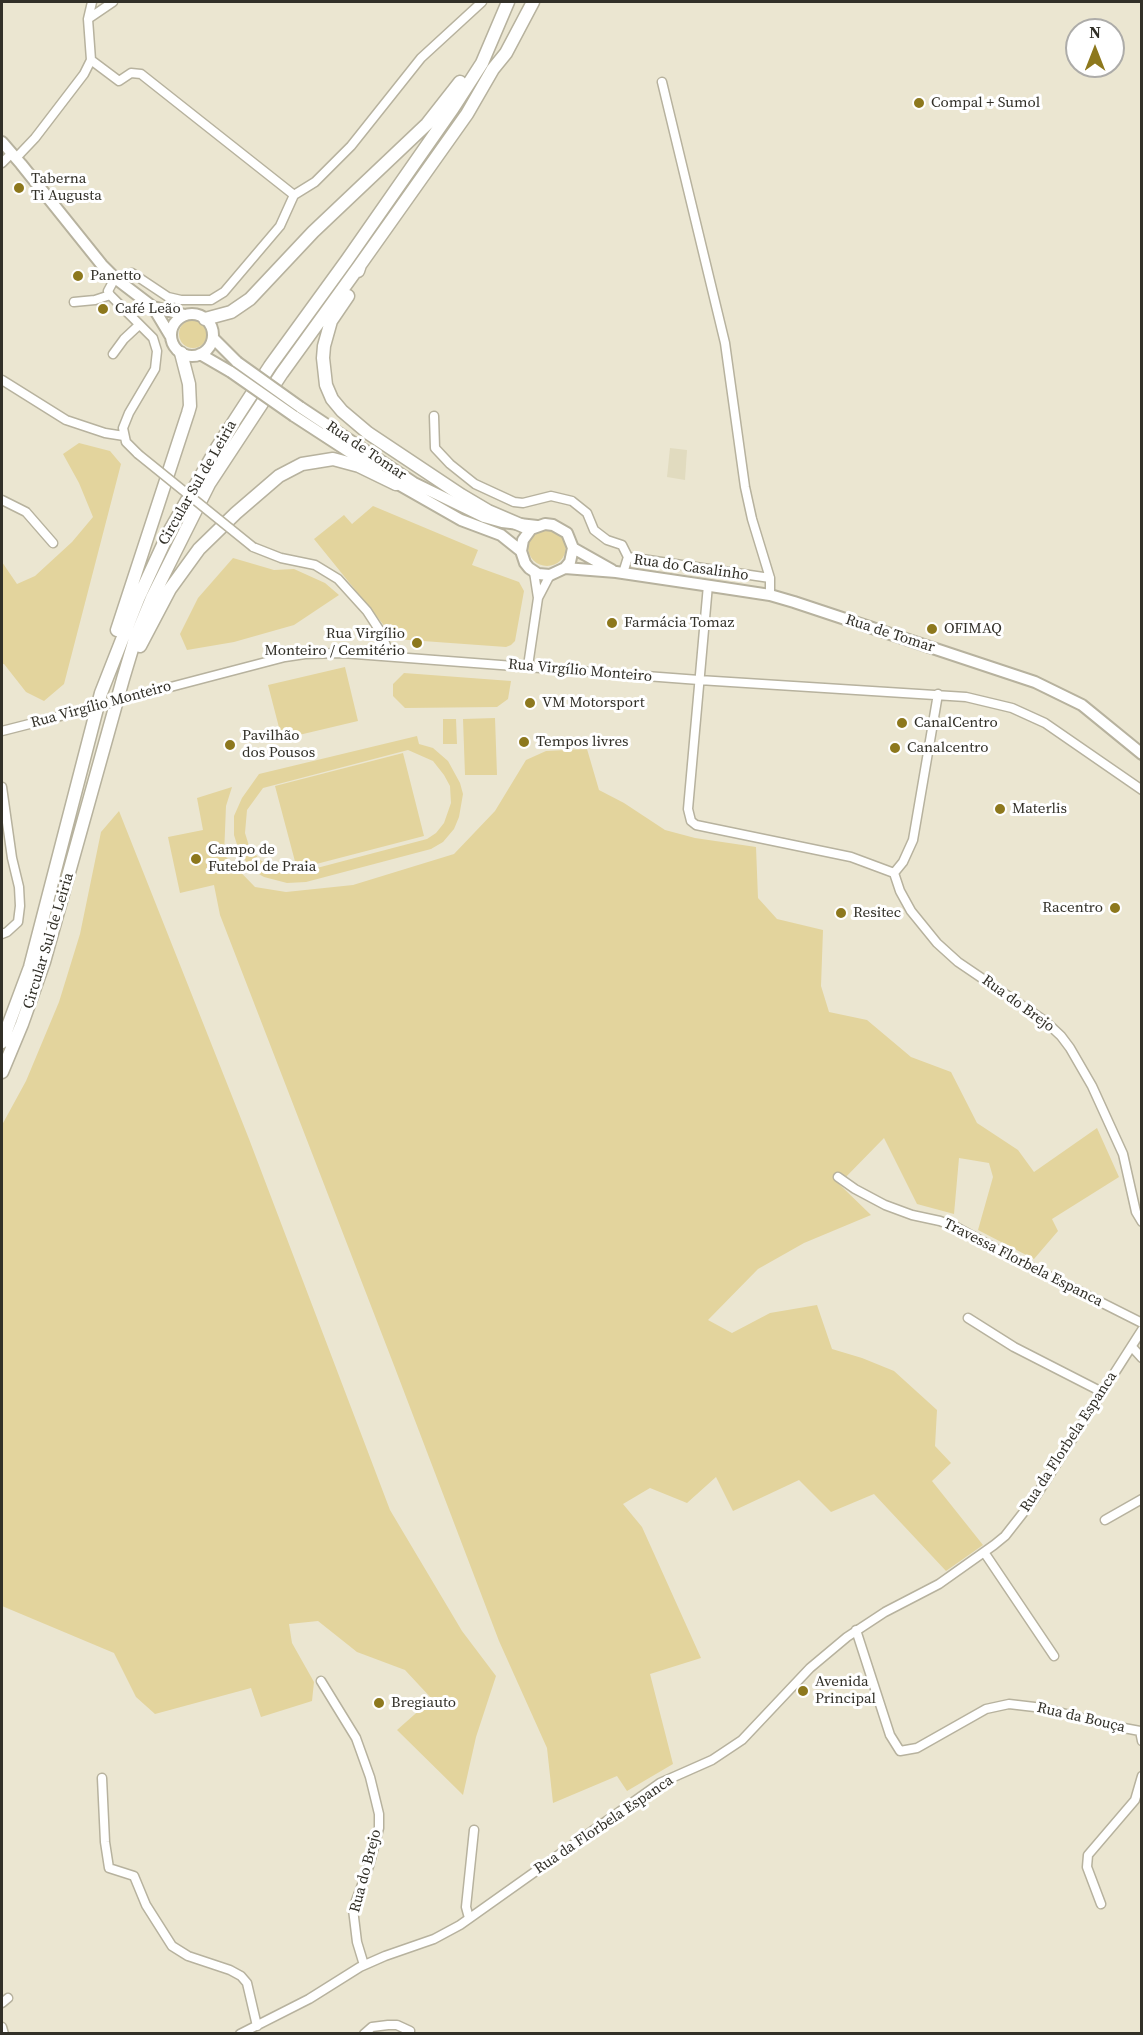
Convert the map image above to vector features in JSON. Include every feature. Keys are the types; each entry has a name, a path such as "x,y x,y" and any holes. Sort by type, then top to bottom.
{"highway":[{"path":"205,319 231,312 250,299 313,232 427,124 452,94 503,15 508,2"},
{"path":"493,69 524,2"},
{"path":"493,69 506,53 533,2"},
{"name":"Circular Sul de Leiria","path":"2,1042 30,967 92,726 108,673 153,564 183,504 212,456 270,366 459,99 482,63 503,15"},
{"name":"Circular Sul de Leiria","path":"2,1072 33,996 57,920 123,679 135,639 152,598 209,484 282,373 467,114 493,69"},
{"path":"360,265 352,290 331,321 324,346 323,370 332,399 342,411 368,433 433,478 488,511 523,526"},
{"path":"108,673 108,659 188,414 189,384 181,353"},
{"path":"123,679 170,589 184,569 200,549 236,513 279,476 302,464 333,459 359,466 396,484"}],"main road":[{"path":"2,142 115,278 153,307 176,349 181,353"},
{"path":"153,307 185,315 192,314 205,319"},
{"path":"171,337 173,326 185,315"},
{"name":"Rua de Tomar","path":"205,319 212,329 213,338 237,362 297,411 396,484 460,520 501,535 521,551 525,563 534,572"},
{"path":"200,354 209,348 213,338"},
{"name":"Rua de Tomar","path":"181,353 200,354 414,483 484,517 523,526 553,525 561,528 571,540 573,548 619,573"},
{"path":"521,551 526,534 537,526"},
{"path":"565,568 570,562 573,548"},
{"name":"Rua de Tomar","path":"550,575 565,568 619,573 770,595 1035,682 1082,705 1142,754"},
{"path":"534,572 550,575"}],"street":[{"path":"2,163 35,138 84,74 91,60 88,19 92,2"},
{"path":"88,19 113,2"},
{"path":"390,655 367,611 338,579 315,565 281,558 253,547 138,454 124,436 125,421 157,364 156,345 153,338 110,296 108,291 115,278 132,273 168,297 188,301 215,298 231,286 280,226 294,195 315,182 351,146 421,58 482,2"},
{"path":"91,60 119,81 131,72 141,74 294,195"},
{"path":"662,82 725,343 745,488 770,578 770,595"},
{"path":"75,302 110,296"},
{"path":"113,354 124,339 139,325"},
{"path":"2,380 66,420 105,433 124,436"},
{"path":"434,416 435,448 450,464 475,484 514,502 550,496 572,501 587,513 594,530 608,540 622,545 628,557"},
{"path":"2,500 26,512 53,543"},
{"name":"Rua do Casalinho","path":"619,573 628,557 770,578"},
{"path":"528,666 538,598 534,572"},
{"path":"538,598 550,575"},
{"path":"708,585 688,809 691,821 702,827 851,857 894,873 903,862 913,840 938,694"},
{"name":"Rua Virgílio Monteiro","path":"2,731 295,655 342,653 390,655 699,680 938,694 987,701 1023,712 1054,728 1142,790"},
{"path":"2,787 21,906 18,922 8,932 2,934"},
{"path":"2,859 12,858"},
{"name":"Rua do Brejo","path":"894,873 900,891 911,911 937,944 958,962 1045,1021 1061,1035 1092,1086 1123,1154 1136,1212 1142,1222"},
{"name":"Travessa Florbela Espanca","path":"838,1177 885,1205 958,1228 1142,1323"},
{"path":"968,1318 1014,1347 1102,1392"},
{"name":"Rua da Florbela Espanca","path":"240,2034 309,1999 364,1965 434,1939 470,1918 660,1783 712,1760 742,1740 810,1668 856,1630 901,1603 939,1584 1005,1536 1035,1499 1142,1330"},
{"path":"1132,1347 1142,1358"},
{"path":"1105,1520 1142,1499"},
{"path":"984,1552 1054,1656"},
{"name":"Rua da Bouça","path":"856,1630 890,1735 900,1751 916,1748 986,1709 1009,1704 1043,1708 1141,1731 1142,1741"},
{"name":"Rua do Brejo","path":"321,1681 356,1738 370,1778 379,1814 379,1828 369,1866 353,1909 364,1965"},
{"path":"1101,1904 1087,1867 1088,1855 1135,1800 1142,1776"},
{"path":"102,1778 105,1842 109,1868 134,1876 146,1905 172,1946 188,1956 241,1976 247,1983 257,2026"},
{"path":"470,1918 466,1907 474,1830"},
{"path":"364,2034 372,2027 388,2025 397,2025 410,2031"},
{"path":"2,2027 4,2034"}],"shaded area":[{"path":"193,320 203,324 207,334 203,344 193,348 183,344 179,334 183,324"},
{"path":"79,443 110,451 121,464 64,684 44,701 26,692 2,664 2,562 17,584 35,576 72,542 93,517 79,483 63,454"},
{"path":"670,448 687,450 685,480 667,477"},
{"path":"373,506 478,550 472,565 519,582 524,591 515,641 506,647 395,639 314,539 344,515 352,524"},
{"path":"547,528 560,534 566,547 560,560 547,566 534,560 528,547 534,534"},
{"path":"233,558 274,570 294,569 325,583 339,595 294,625 234,642 187,650 180,634 198,598"},
{"path":"345,667 358,721 282,739 268,685"},
{"path":"404,673 511,681 508,699 497,707 405,708 393,696 393,684"},
{"path":"495,718 497,775 465,775 463,719"},
{"path":"443,719 456,719 457,744 443,744"},
{"path":"417,736 419,744 433,748 448,761 460,783 463,794 459,817 454,829 443,842 431,849 306,882 287,883 257,873 239,851 234,835 234,816 242,798 259,774","holes":["408,750 433,761 450,786 451,803 444,823 427,839 313,869 296,871 269,866 259,859 249,846 245,833 247,810 263,788"]},
{"path":"587,749 599,790 624,803 665,830 695,838 756,847 758,898 777,919 823,930 821,986 829,1012 867,1020 911,1057 951,1072 977,1123 1018,1150 1034,1172 1097,1128 1119,1177 1052,1219 1058,1231 1034,1259 978,1230 993,1177 989,1163 959,1158 954,1214 917,1204 884,1138 839,1184 871,1215 804,1243 758,1269 708,1320 732,1333 770,1313 817,1305 832,1349 894,1371 937,1410 935,1446 951,1463 932,1481 983,1545 946,1571 874,1494 831,1512 799,1480 733,1511 716,1477 687,1503 650,1488 623,1504 642,1527 701,1658 650,1674 673,1764 627,1791 617,1776 553,1803 547,1748 499,1641 220,915 214,885 180,893 168,837 203,830 197,798 232,787 226,806 224,855 255,887 286,892 353,885 454,854 495,811 526,760 546,751"},
{"path":"403,753 424,836 297,869 275,786"},
{"path":"119,811 249,1139 390,1510 462,1631 496,1676 476,1737 463,1795 397,1730 432,1699 405,1670 357,1652 318,1621 289,1624 292,1643 314,1682 312,1701 261,1717 251,1688 155,1714 136,1697 114,1653 2,1606 2,1125 26,1081 59,1002 80,934 101,832"}],"place":[{"name":"Compal + Sumol","path":"919,103"},
{"name":"Taberna Ti Augusta","path":"19,188"},
{"name":"Panetto","path":"78,276"},
{"name":"Café Leão","path":"103,309"},
{"name":"Farmácia Tomaz","path":"612,623"},
{"name":"OFIMAQ","path":"932,629"},
{"name":"Rua Virgílio Monteiro / Cemitério","path":"417,643"},
{"name":"VM Motorsport","path":"530,703"},
{"name":"CanalCentro","path":"902,723"},
{"name":"Tempos livres","path":"524,742"},
{"name":"Pavilhão dos Pousos","path":"230,745"},
{"name":"Canalcentro","path":"895,748"},
{"name":"Materlis","path":"1000,809"},
{"name":"Campo de Futebol de Praia","path":"196,859"},
{"name":"Racentro","path":"1115,908"},
{"name":"Resitec","path":"841,913"},
{"name":"Avenida Principal","path":"803,1691"},
{"name":"Bregiauto","path":"379,1703"}]}
